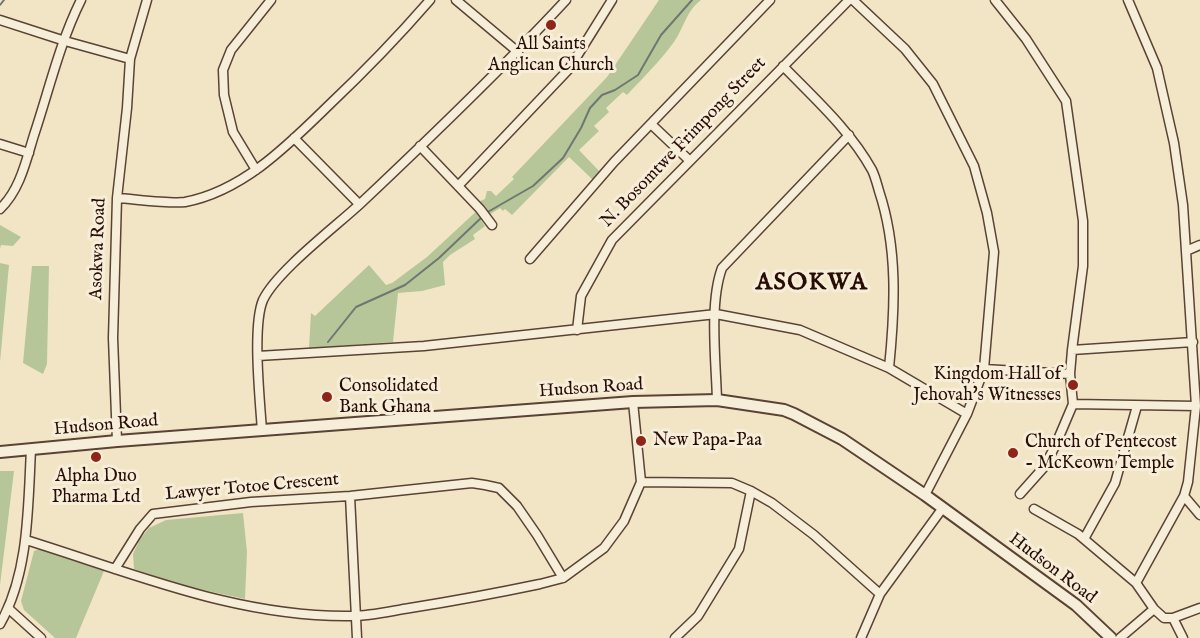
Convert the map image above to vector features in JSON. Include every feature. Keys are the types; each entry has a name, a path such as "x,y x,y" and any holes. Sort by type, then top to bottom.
{"street":[{"path":"0,209 15,190 81,0"},
{"name":"Asokwa Road","path":"117,441 113,338 117,198 130,59 147,0"},
{"path":"256,170 233,132 224,95 223,70 231,50 271,0"},
{"path":"117,198 184,202 214,193 256,170 294,138 381,56 430,0"},
{"path":"456,0 518,52"},
{"path":"262,431 258,356 259,314 264,298 281,276 518,52 566,0"},
{"path":"458,186 569,69 612,0"},
{"path":"530,259 614,162 770,0"},
{"path":"851,0 905,49 933,84 974,166 987,213 994,252 984,369 967,414 925,495"},
{"name":"N. Bosomtwe Frimpong Street","path":"577,330 581,296 612,240 851,0"},
{"path":"995,0 1026,39 1066,101 1083,221 1083,266 1070,374 1073,404 1044,466 1020,494"},
{"path":"1128,0 1157,68 1174,142 1183,205 1193,342 1197,363 1196,406 1188,482 1184,496 1136,583"},
{"path":"0,20 130,59"},
{"path":"783,66 849,135 873,171 886,211 893,262 894,320 889,368"},
{"path":"651,124 690,161"},
{"path":"717,400 717,284 722,268 849,135"},
{"path":"294,138 359,204"},
{"path":"0,144 28,153"},
{"path":"420,146 489,221"},
{"path":"1186,252 1200,245"},
{"path":"258,356 424,346 716,314 800,330 889,368 967,414"},
{"path":"1072,350 1193,342"},
{"path":"984,369 1070,374"},
{"name":"Hudson Road","path":"0,452 633,402 717,400 784,410 842,439 925,495 1076,605 1111,638"},
{"path":"26,540 205,597 277,612 315,616 355,616 510,590 563,578 604,548 624,520 640,482 633,402"},
{"path":"1073,404 1196,406"},
{"path":"1084,540 1115,483 1137,406"},
{"path":"0,624 9,609 26,540 31,449"},
{"path":"640,482 732,483 751,491 772,503 814,535 880,594"},
{"path":"357,638 350,496 472,483 499,488 517,506 563,578"},
{"path":"675,638 698,616 739,549 751,491"},
{"name":"Lawyer Totoe Crescent","path":"115,569 140,529 153,514 251,502 350,496"},
{"path":"1184,496 1200,515"},
{"path":"1034,508 1084,540 1136,583 1154,609 1164,618 1173,618 1200,608"},
{"path":"861,638 880,594 942,509"},
{"path":"9,609 41,638"},
{"path":"1120,638 1154,609"},
{"path":"1173,618 1183,638"}],"green space":[{"path":"659,0 701,0 692,9 669,49 627,95 623,92 606,108 609,112 594,126 599,131 579,150 600,172 593,180 569,157 512,215 500,208 481,220 485,226 473,235 475,239 443,262 445,285 422,291 398,293 393,342 309,348 311,313 315,316 369,265 386,285 392,283 427,257 481,207 478,202 485,199 487,191 491,191 496,196 514,179 512,177 607,77"},
{"path":"0,225 21,237 13,246 1,245 0,249"},
{"path":"0,263 9,265 0,362"},
{"path":"32,266 49,266 47,364 43,374 23,363"},
{"path":"0,471 14,471 0,585"},
{"path":"243,513 247,552 245,599 180,585 134,569 133,554 140,539 149,528 166,520"},
{"path":"42,548 104,571 76,638 55,638 24,610 21,601 34,551"}],"waterway":[{"path":"0,5 4,0"},
{"path":"486,213 533,186 563,158 590,108 602,95 615,90 638,75 661,35 692,0"},
{"path":"328,342 356,307 405,285 439,258 482,217"}],"place":[{"name":"All Saints Anglican Church","path":"551,25"},
{"name":"Kingdom Hall of Jehovah's Witnesses","path":"1073,385"},
{"name":"Consolidated Bank Ghana","path":"327,397"},
{"name":"New Papa-Paa","path":"641,441"},
{"name":"Church of Pentecost - McKeown Temple","path":"1013,453"},
{"name":"Alpha Duo Pharma Ltd","path":"96,457"}],"district":[{"name":"ASOKWA","path":"812,284"}]}
